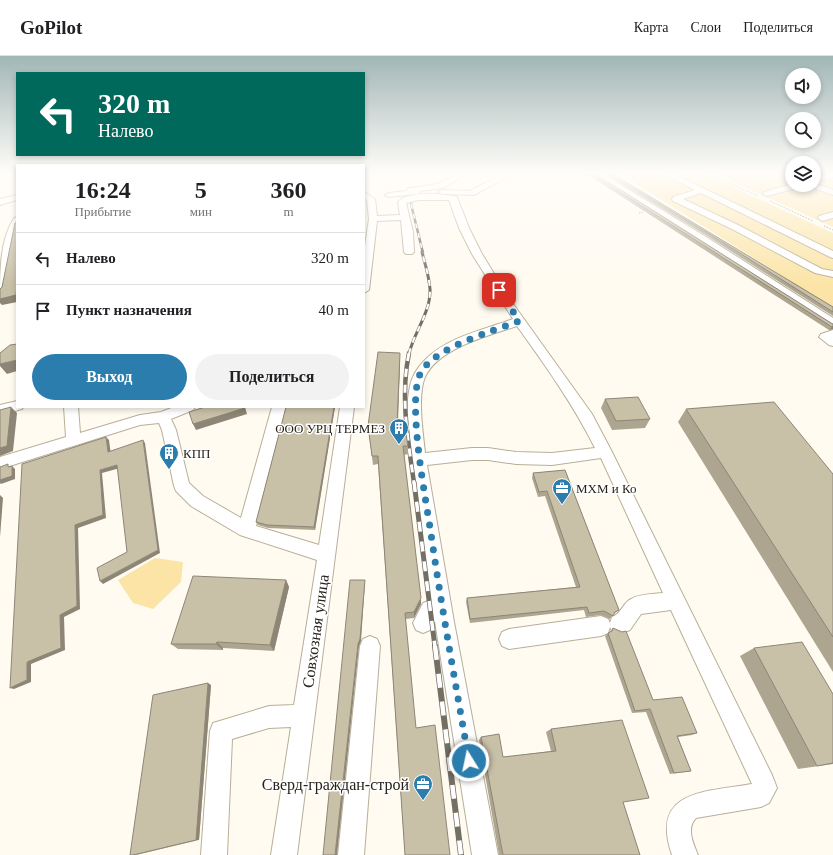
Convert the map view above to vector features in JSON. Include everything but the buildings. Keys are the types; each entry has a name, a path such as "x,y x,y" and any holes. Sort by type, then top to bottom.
{"street":[{"path":"365,276 367,247 375,210"},
{"path":"403,210 408,232 409,252"},
{"path":"458,210 470,242 519,321 587,418 763,777 765,788 761,795 688,808 680,819 678,827 679,836 685,855"},
{"path":"656,210 833,323"},
{"path":"700,210 735,227 819,272 833,274"},
{"path":"744,210 833,255"},
{"path":"822,218 833,215"},
{"path":"373,220 404,217"},
{"path":"0,292 3,259 16,222"},
{"path":"485,855 442,606 420,460 416,395 417,380 422,371 430,362 455,346 519,321"},
{"path":"833,334 825,336 833,342"},
{"path":"0,410 16,406"},
{"path":"71,408 73,440"},
{"path":"0,463 140,420 163,417 186,408"},
{"path":"246,530 279,408"},
{"name":"Совхозная улица","path":"284,855 347,408"},
{"path":"163,417 169,430 178,474 185,490 197,501 246,530 326,555"},
{"path":"420,460 472,454 488,454 522,459 552,459 605,452"},
{"path":"509,639 623,624 636,606 676,600"},
{"path":"423,623 430,610 442,606"},
{"path":"351,855 370,646"},
{"path":"214,855 221,731 269,717 303,715"}],"shaded area":[{"path":"678,210 783,210 833,233 833,308"},
{"path":"796,210 833,210 833,227"},
{"path":"155,558 183,562 181,582 153,609 133,603 118,580"}],"railway":[{"path":"413,210 423,253"},
{"path":"409,354 428,306 430,297 429,279 422,252"},
{"path":"409,353 406,369 405,402 407,434 414,483"},
{"path":"414,482 435,647"},
{"path":"435,646 461,855"}],"place":[{"name":"ООО УРЦ ТЕРМЕЗ","path":"399,445"},
{"name":"КПП","path":"169,470"},
{"name":"МХМ и Ко","path":"562,505"},
{"name":"Сверд-граждан-строй","path":"423,801"}],"route":[{"path":"469,761 442,606 420,460 416,425 416,395 417,380 422,371 442,352 519,321 499,290"}]}
